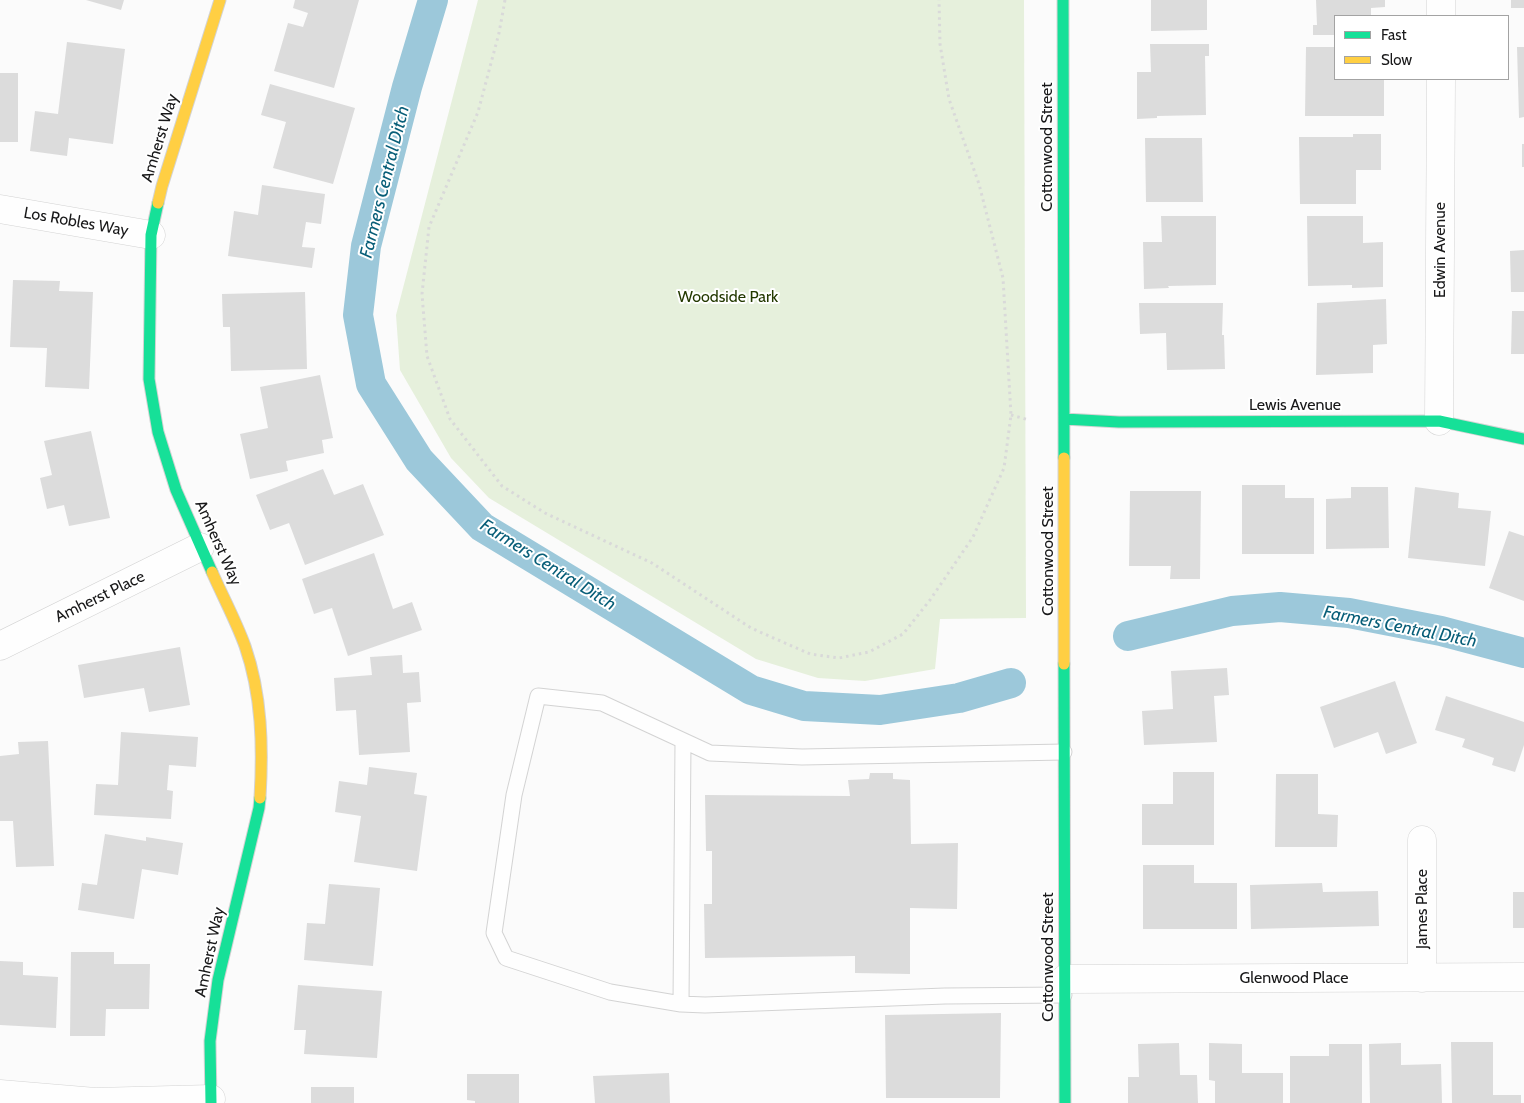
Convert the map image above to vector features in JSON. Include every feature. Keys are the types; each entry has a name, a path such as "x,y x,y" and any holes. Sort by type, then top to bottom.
{"street":[{"name":"Amherst Way","path":"211,1101 210,1041 218,980 259,808 262,764 261,720 245,646 226,601 200,548 176,490 158,432 149,379 151,235 162,186 220,0"},
{"name":"Cottonwood Street","path":"1064,0 1065,1103"},
{"path":"1441,0 1441,15"},
{"name":"Edwin Avenue","path":"1440,421 1441,80"},
{"name":"Los Robles Way","path":"0,208 151,235"},
{"name":"Lewis Avenue","path":"1064,419 1119,422 1440,421 1524,439"},
{"name":"Amherst Place","path":"0,646 200,548"},
{"name":"James Place","path":"1422,840 1422,978"},
{"name":"Glenwood Place","path":"1064,987 1524,977"},
{"path":"0,1094 95,1102 211,1101"}],"lane":[{"path":"1064,752 802,757 710,753 602,703 538,696 514,795 494,933 506,958 610,992 681,1004 705,1005 946,996 1064,987"},
{"path":"681,1004 682,741"}],"path":[{"path":"505,0 499,33 478,112 429,227 422,294 427,356 450,420 502,486 545,513 652,563 751,628 810,654 839,658 870,652 903,634 930,600 973,537 1004,468 1011,414 1003,278 979,184 949,100 940,44 939,0"},
{"path":"1011,414 1029,420"}],"green space":[{"name":"Woodside Park","path":"478,0 1024,0 1026,618 940,619 935,669 865,681 818,678 756,659 489,498 451,458 400,370 396,315"}],"building":[{"path":"86,0 124,0 121,10"},
{"path":"295,0 359,0 334,88 274,71 288,23 303,27 308,13 293,8"},
{"path":"1151,0 1207,0 1207,30 1151,31"},
{"path":"1316,0 1385,0 1385,7 1371,8 1371,15 1334,15 1334,35 1313,35 1313,25 1317,25"},
{"path":"1511,0 1524,0 1524,8 1511,8"},
{"path":"67,42 125,49 113,144 69,138 67,156 30,151 35,111 58,114"},
{"path":"1150,44 1209,44 1209,56 1205,56 1206,115 1157,116 1157,118 1137,119 1137,72 1151,72"},
{"path":"1306,47 1334,47 1334,80 1384,80 1384,116 1305,116"},
{"path":"1517,47 1524,47 1524,117 1519,118"},
{"path":"0,73 18,73 18,142 0,142"},
{"path":"270,84 355,108 333,184 273,168 286,122 261,115"},
{"path":"1353,134 1381,134 1381,170 1356,170 1356,204 1300,204 1299,137 1353,137"},
{"path":"1145,138 1202,138 1203,202 1146,202"},
{"path":"1522,144 1524,144 1524,167 1522,167"},
{"path":"262,185 325,194 321,224 306,222 302,247 315,248 312,268 228,256 234,211 258,215"},
{"path":"1161,216 1216,216 1216,285 1168,286 1169,288 1144,289 1143,242 1162,242"},
{"path":"1307,216 1363,216 1363,243 1383,242 1383,287 1352,288 1352,285 1308,286"},
{"path":"1524,250 1524,292 1511,292 1510,251"},
{"path":"13,280 60,281 59,291 93,292 89,389 45,387 47,348 10,347"},
{"path":"305,292 307,369 231,371 230,327 223,327 222,294"},
{"path":"1386,299 1387,344 1373,345 1373,373 1316,375 1317,303"},
{"path":"1139,303 1223,303 1222,335 1224,335 1225,369 1167,370 1166,333 1140,334"},
{"path":"1512,311 1524,311 1524,354 1511,354"},
{"path":"320,375 333,438 322,440 324,453 286,461 288,471 250,479 240,434 268,428 260,387"},
{"path":"91,431 110,518 69,526 64,505 47,509 40,478 52,475 44,441"},
{"path":"323,469 334,495 363,484 384,535 305,565 289,523 270,530 256,495"},
{"path":"1242,485 1285,485 1285,498 1314,498 1314,554 1242,554"},
{"path":"1351,487 1388,487 1389,548 1326,549 1326,499 1351,498"},
{"path":"1415,487 1459,493 1458,508 1491,511 1485,566 1408,558"},
{"path":"1130,491 1201,491 1200,579 1170,579 1171,566 1129,566"},
{"path":"1509,531 1524,536 1524,601 1489,588"},
{"path":"374,553 393,609 412,602 422,630 348,656 332,608 314,614 302,579"},
{"path":"180,647 190,705 149,712 144,688 84,698 78,665"},
{"path":"402,655 403,673 419,672 421,702 407,703 410,752 359,755 356,710 336,711 334,678 372,675 370,657"},
{"path":"1227,668 1229,695 1214,696 1217,742 1144,745 1142,711 1173,709 1171,671"},
{"path":"1395,681 1417,743 1386,754 1378,732 1334,748 1320,707"},
{"path":"1446,696 1524,722 1524,745 1515,772 1492,765 1494,758 1462,747 1465,739 1435,730"},
{"path":"121,732 198,737 196,767 169,765 167,790 173,791 171,819 94,815 96,784 118,785"},
{"path":"48,741 54,866 16,867 13,821 0,821 0,756 19,754 18,742"},
{"path":"369,767 417,773 414,794 427,796 417,871 354,862 361,816 335,812 339,781 367,785"},
{"path":"1173,772 1214,772 1214,845 1142,845 1142,804 1173,804"},
{"path":"870,773 893,773 893,779 910,780 911,844 958,843 957,909 910,908 910,974 855,973 855,956 705,958 704,904 712,904 712,851 706,851 705,795 850,796 848,780 869,779"},
{"path":"1276,774 1318,774 1318,814 1338,815 1337,847 1275,847"},
{"path":"105,834 146,841 146,837 183,843 178,875 142,869 134,919 78,910 82,883 97,885"},
{"path":"1143,865 1194,865 1194,883 1237,883 1237,929 1143,929"},
{"path":"1322,883 1323,892 1378,891 1379,926 1251,929 1250,885"},
{"path":"329,884 380,888 373,966 304,960 307,923 325,924"},
{"path":"1513,892 1524,892 1524,928 1513,928"},
{"path":"71,952 114,952 114,964 150,964 149,1009 106,1009 105,1036 70,1036"},
{"path":"0,961 23,962 23,975 58,977 56,1028 0,1025"},
{"path":"298,985 382,991 377,1058 304,1054 306,1030 294,1030"},
{"path":"1001,1013 1000,1098 886,1098 885,1015"},
{"path":"1451,1042 1493,1042 1493,1095 1521,1095 1521,1103 1452,1103"},
{"path":"1179,1043 1180,1075 1197,1075 1198,1103 1128,1103 1128,1077 1139,1077 1138,1044"},
{"path":"1209,1043 1242,1044 1242,1073 1283,1073 1283,1103 1215,1103 1215,1081 1209,1080"},
{"path":"1401,1043 1401,1065 1441,1064 1442,1103 1370,1103 1369,1044"},
{"path":"1329,1044 1362,1044 1362,1103 1290,1103 1290,1056 1329,1056"},
{"path":"669,1073 670,1103 595,1103 593,1076"},
{"path":"467,1074 519,1074 519,1103 475,1103 475,1101 467,1100"},
{"path":"311,1087 354,1087 354,1103 311,1103"}],"waterway":[{"name":"Farmers Central Ditch","path":"433,0 407,87 366,246 358,315 371,384 419,460 482,527 751,690 804,706 880,710 959,698 1011,683"},
{"name":"Farmers Central Ditch","path":"1128,636 1232,611 1280,607 1349,613 1441,631 1524,653"}],"traffic: fast":[{"path":"1063,0 1064,458"},
{"path":"158,203 151,235 149,379 158,432 176,490 212,572"},
{"path":"1064,419 1119,422 1439,421 1524,439"},
{"path":"1064,664 1065,1103"},
{"path":"211,1103 210,1041 218,980 260,798"}],"traffic: slow":[{"path":"158,203 220,0"},
{"path":"1064,458 1064,664"},
{"path":"212,572 245,646 255,683 261,740 260,798"}]}
